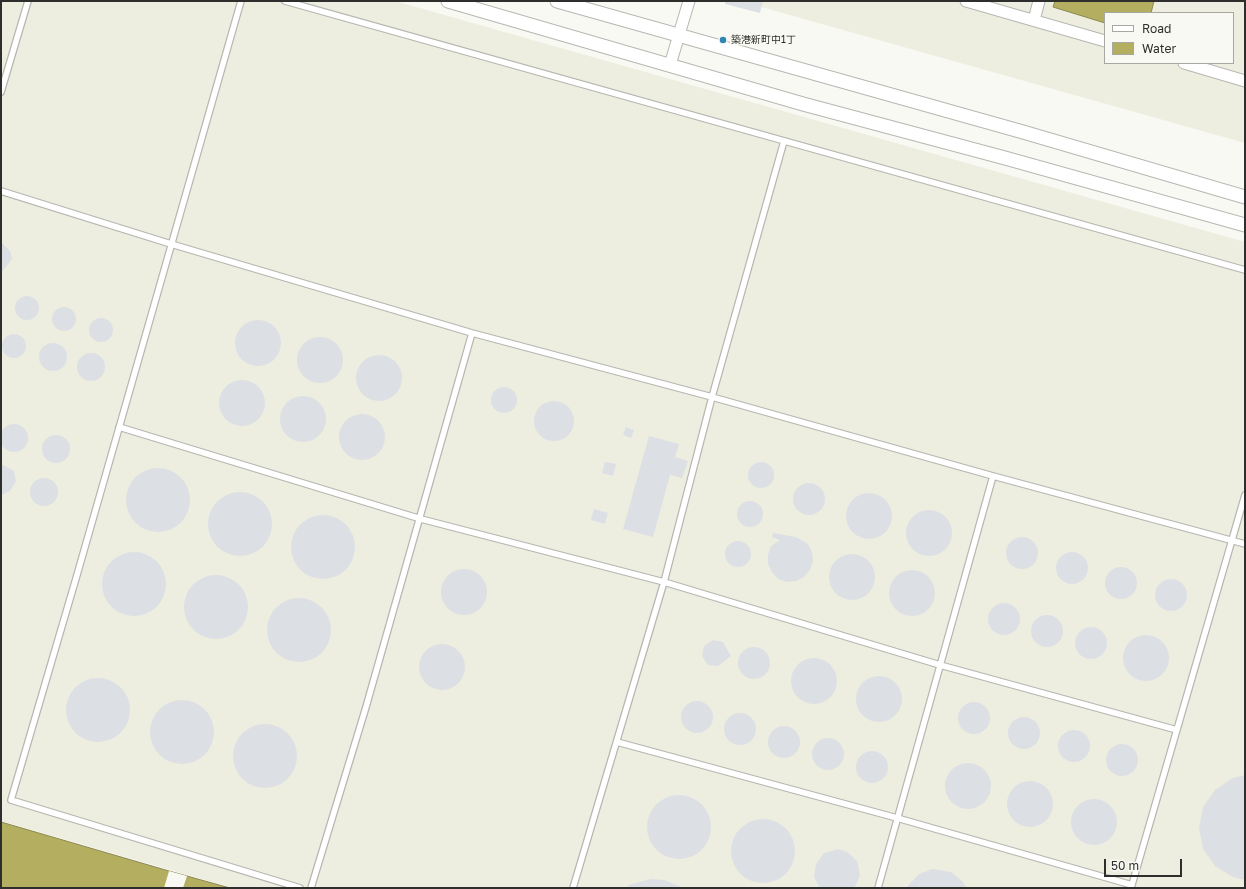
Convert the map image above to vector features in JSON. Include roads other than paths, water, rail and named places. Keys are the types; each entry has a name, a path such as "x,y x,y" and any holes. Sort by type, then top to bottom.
{"street":[{"path":"448,1 670,66 1245,225"},
{"path":"557,1 1023,132 1245,197"},
{"path":"670,66 689,1"},
{"path":"966,1 1104,41"},
{"path":"1034,20 1039,1"},
{"path":"1188,64 1245,80"}],"lane":[{"path":"1,92 28,1"},
{"path":"241,1 11,800 300,888"},
{"path":"285,1 1245,270"},
{"path":"573,888 664,582 712,397 784,141"},
{"path":"1,191 171,244 472,333 712,397 993,476 1245,544"},
{"path":"311,888 421,519 472,333"},
{"path":"119,427 421,519 664,582 940,665 1177,730"},
{"path":"878,888 993,476"},
{"path":"617,742 897,818 1132,886 1245,495"}],"water":[{"path":"1055,1 1154,1 1151,12 1104,12 1104,23 1053,7"},
{"path":"1,822 169,871 230,888 1,888"}],"place":[{"name":"築港新町中1丁","path":"723,40"}]}
